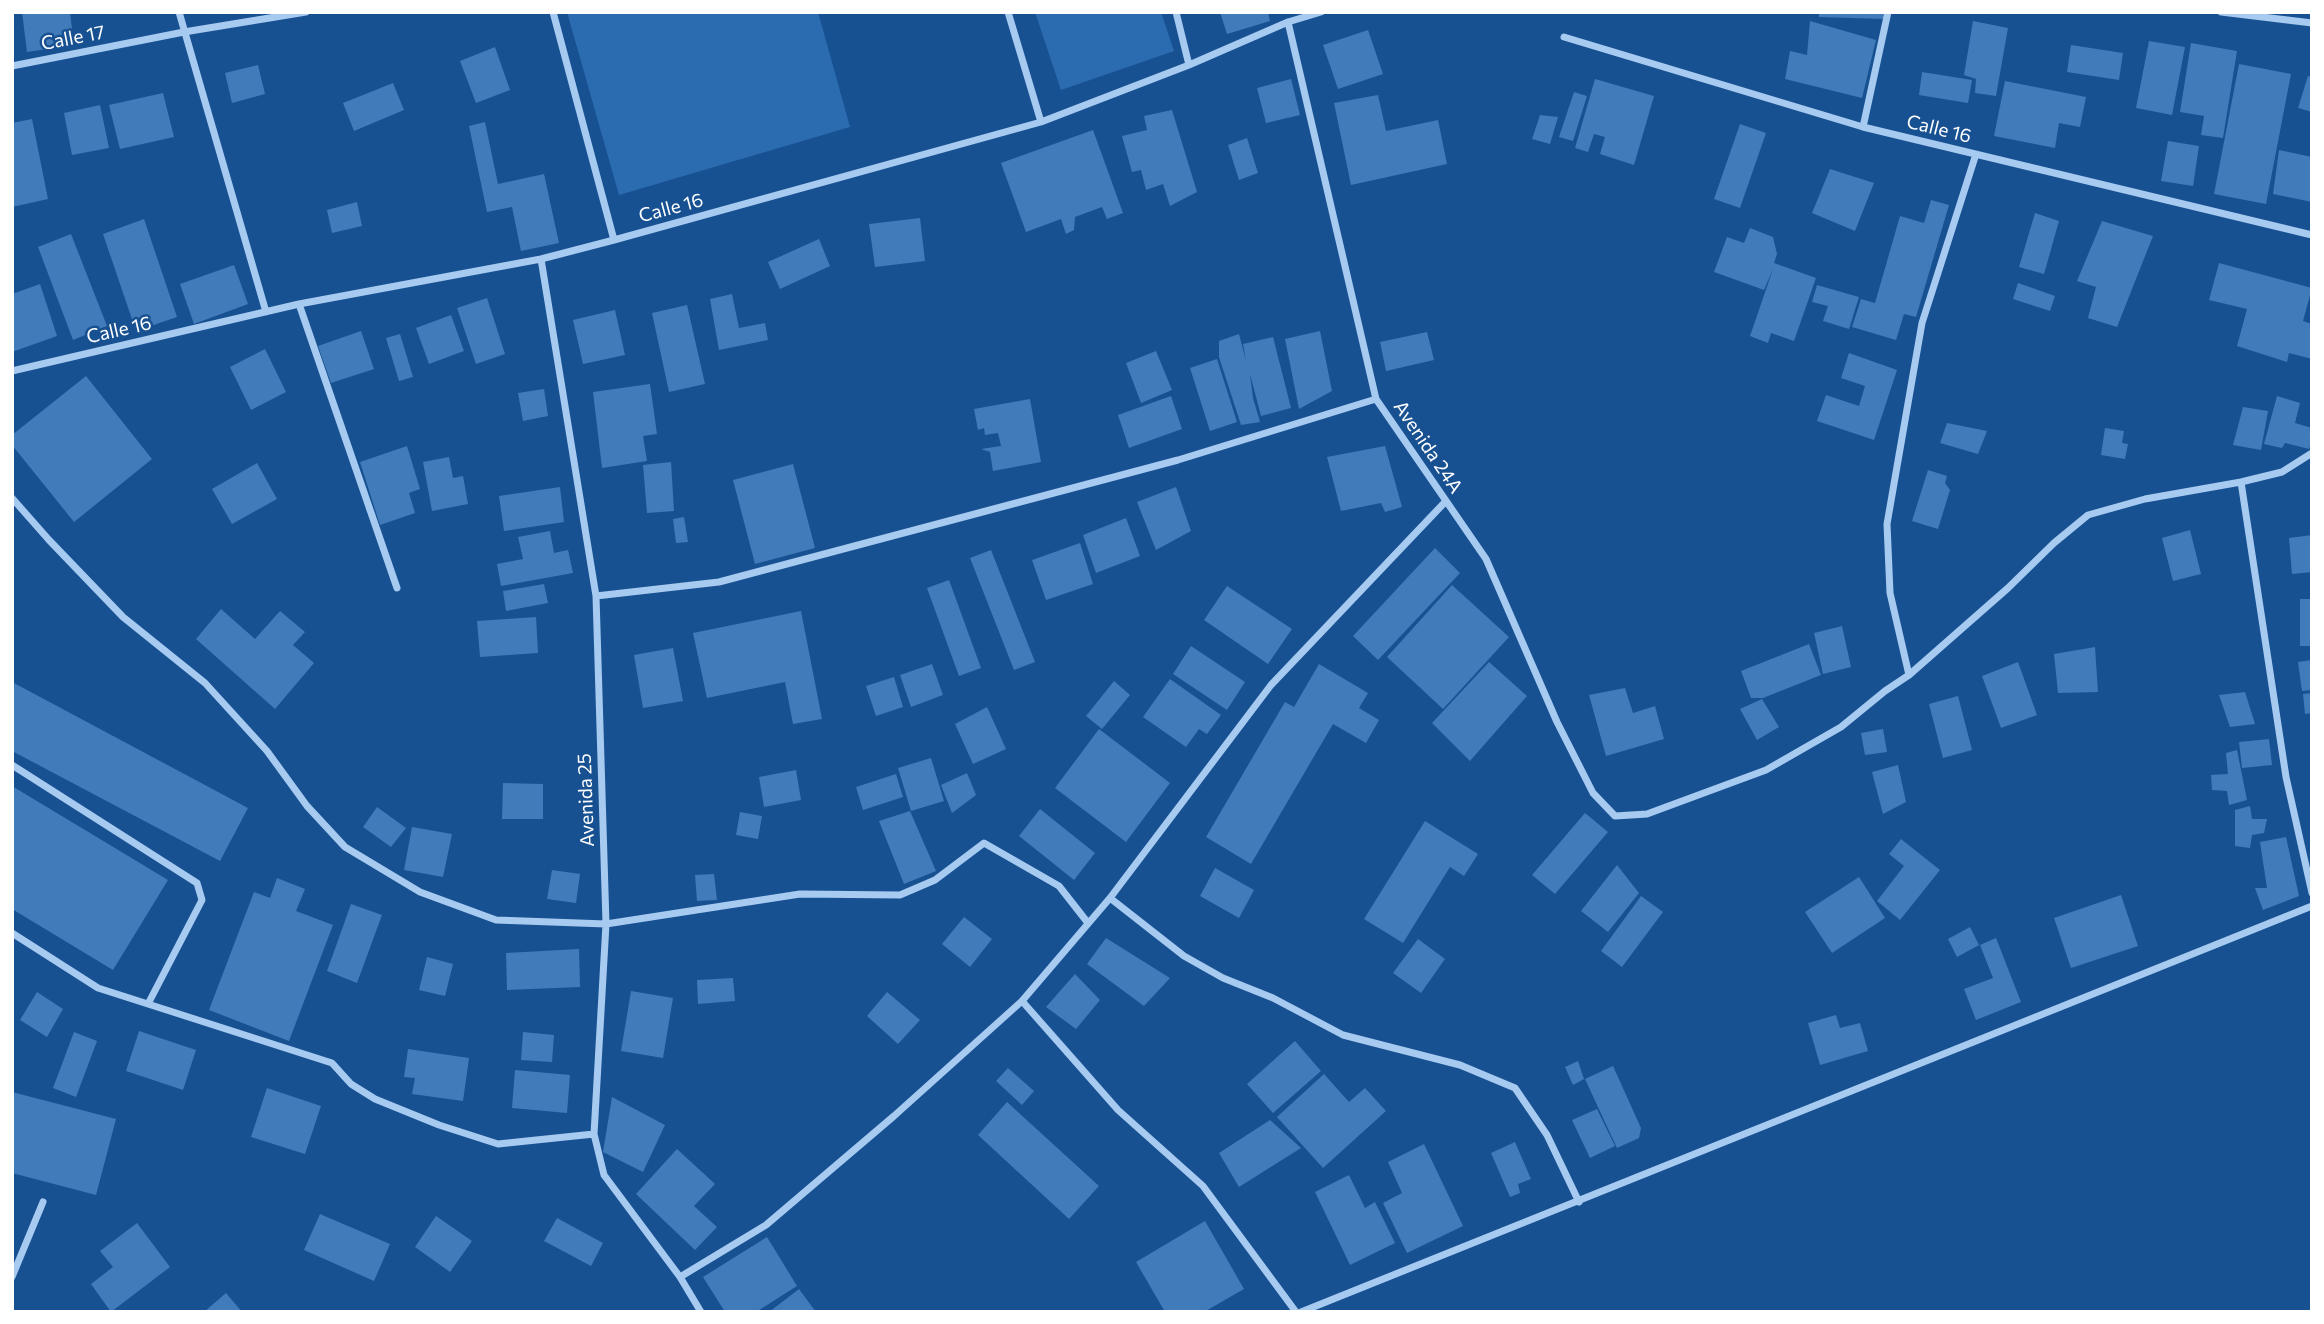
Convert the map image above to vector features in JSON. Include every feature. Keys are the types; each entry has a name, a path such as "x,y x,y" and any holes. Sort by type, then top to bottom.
{"street":[{"path":"179,12 267,312"},
{"name":"Calle 17","path":"12,66 184,32 306,12"},
{"path":"553,12 614,240"},
{"path":"1008,12 1041,122"},
{"path":"1176,12 1189,65"},
{"name":"Calle 16","path":"12,370 299,304 541,260 1041,122 1189,65 1289,22 1321,12"},
{"path":"1863,127 1888,12"},
{"path":"2221,12 2312,23"},
{"name":"Avenida 24A","path":"1289,22 1376,399 1486,559 1557,722 1593,793 1615,816 1647,814 1766,770 1841,727 1909,675"},
{"name":"Calle 16","path":"1564,37 1863,127 2312,235"},
{"path":"1976,154 1922,323 1886,524 1889,593 1909,675 2088,515 2145,499 2283,472 2312,453"},
{"name":"Avenida 25","path":"541,260 596,596 606,924 594,1134 604,1175 680,1278 701,1312"},
{"path":"299,304 397,588"},
{"path":"596,596 719,582 1178,460 1376,399"},
{"path":"2241,482 2286,777 2312,893"},
{"path":"12,498 123,617 205,683 267,751 307,806 345,847 419,892 496,920 606,924 800,894 900,895 935,880 984,843 1059,887 1087,923"},
{"path":"680,1278 766,1225 894,1116 1022,1001 1110,898 1271,685 1446,501"},
{"path":"12,765 197,883 202,900 148,1004"},
{"path":"1110,898 1184,956 1223,978 1273,998 1343,1035 1460,1065 1515,1088 1547,1135 1579,1202"},
{"path":"1022,1001 1118,1110 1203,1186 1299,1312 2312,906"},
{"path":"12,933 97,988 332,1063 351,1084 375,1099 439,1125 498,1144 594,1134"},
{"path":"12,1277 43,1202"}],"shaded area":[{"path":"567,12 818,12 850,127 619,195"},
{"path":"1035,12 1161,12 1174,51 1061,90"}],"building":[{"path":"22,12 70,12 74,45 27,52"},
{"path":"1220,12 1268,12 1270,21 1227,34"},
{"path":"1819,12 1884,12 1885,19 1819,17"},
{"path":"1810,21 1876,40 1862,98 1785,79 1790,51 1807,55"},
{"path":"1973,21 2008,28 1996,96 1975,93 1976,79 1964,75"},
{"path":"1368,30 1383,74 1338,89 1323,45"},
{"path":"2149,41 2185,47 2172,115 2136,108"},
{"path":"2191,43 2237,51 2223,138 2201,135 2204,116 2180,112"},
{"path":"2071,45 2123,53 2119,80 2067,72"},
{"path":"495,47 510,90 476,103 460,61"},
{"path":"2239,64 2291,74 2266,204 2214,194"},
{"path":"258,65 265,94 232,103 225,73"},
{"path":"1922,72 1972,80 1968,103 1919,95"},
{"path":"2308,76 2312,77 2312,112 2298,108"},
{"path":"1291,79 1300,115 1266,123 1257,88"},
{"path":"1595,79 1654,96 1634,165 1600,154 1605,137 1594,134 1588,152 1575,148"},
{"path":"2005,81 2086,97 2080,127 2059,123 2055,148 1994,136"},
{"path":"393,83 404,110 354,131 343,103"},
{"path":"1574,92 1587,96 1573,141 1559,137"},
{"path":"163,93 174,137 120,149 109,105"},
{"path":"1378,95 1386,131 1438,120 1447,164 1351,185 1334,103"},
{"path":"100,105 109,148 72,155 64,113"},
{"path":"1172,110 1197,192 1170,206 1163,184 1146,190 1141,170 1132,172 1122,136 1147,130 1144,116"},
{"path":"1540,115 1558,117 1550,144 1532,139"},
{"path":"32,119 48,199 12,207 12,123"},
{"path":"485,122 498,184 544,174 559,243 521,251 512,207 487,212 469,126"},
{"path":"1740,124 1766,133 1740,208 1714,199"},
{"path":"1093,130 1123,213 1107,219 1102,207 1075,217 1074,230 1066,234 1061,219 1026,232 1001,163"},
{"path":"1247,138 1258,173 1239,180 1228,145"},
{"path":"2168,141 2199,146 2193,186 2161,181"},
{"path":"2279,150 2312,157 2312,202 2273,194"},
{"path":"1830,169 1874,183 1855,231 1812,213"},
{"path":"1931,200 1949,205 1916,317 1904,314 1896,340 1852,327 1861,299 1875,303 1900,216 1924,223"},
{"path":"357,202 362,226 332,233 327,210"},
{"path":"2035,213 2059,221 2044,274 2019,267"},
{"path":"920,218 925,261 875,267 869,224"},
{"path":"144,219 177,317 136,331 103,234"},
{"path":"2102,221 2153,236 2117,327 2088,318 2096,287 2077,281"},
{"path":"1750,228 1773,237 1777,254 1774,263 1816,278 1794,341 1771,333 1768,343 1750,336 1773,269 1764,290 1714,272 1727,237 1744,243"},
{"path":"71,234 107,326 73,340 38,247"},
{"path":"819,239 830,266 780,289 768,262"},
{"path":"2219,263 2312,288 2303,321 2312,324 2312,359 2289,353 2287,362 2237,346 2247,309 2209,300"},
{"path":"234,265 248,304 194,324 180,284"},
{"path":"2018,283 2055,296 2050,311 2013,299"},
{"path":"40,284 57,336 12,352 12,294"},
{"path":"1817,285 1859,297 1849,329 1823,321 1828,306 1812,302"},
{"path":"732,294 739,328 765,323 768,340 719,350 710,299"},
{"path":"487,298 505,354 476,364 457,308"},
{"path":"687,305 705,384 669,392 652,313"},
{"path":"615,310 625,355 583,364 573,320"},
{"path":"451,315 464,351 429,364 416,328"},
{"path":"361,331 374,369 331,383 318,346"},
{"path":"1320,331 1332,391 1299,409 1285,339"},
{"path":"1427,332 1434,360 1386,371 1380,342"},
{"path":"400,334 413,377 399,381 386,338"},
{"path":"1239,334 1246,361 1243,344 1273,337 1291,408 1261,416 1250,374 1260,422 1241,425 1219,357 1219,341"},
{"path":"265,349 286,392 251,410 230,367"},
{"path":"1156,351 1172,390 1141,403 1126,363"},
{"path":"1849,353 1897,370 1874,440 1817,421 1826,395 1859,406 1865,386 1841,378"},
{"path":"1217,359 1237,422 1210,431 1190,368"},
{"path":"86,376 152,459 74,522 12,445 12,435"},
{"path":"650,384 657,434 643,436 647,461 602,468 593,392"},
{"path":"544,389 548,416 523,421 518,393"},
{"path":"1171,396 1182,429 1129,448 1118,415"},
{"path":"2277,396 2300,403 2295,423 2312,428 2309,449 2285,443 2282,448 2264,444"},
{"path":"1030,399 1041,462 993,471 990,452 981,449 1001,446 998,433 985,435 984,428 978,430 974,409"},
{"path":"2243,407 2268,411 2261,450 2233,445"},
{"path":"1947,423 1987,431 1978,454 1940,443"},
{"path":"2105,428 2124,431 2122,443 2128,444 2125,459 2101,455"},
{"path":"407,446 420,489 409,493 415,513 380,525 360,462"},
{"path":"1385,446 1402,507 1385,512 1381,503 1341,511 1327,457"},
{"path":"449,457 453,478 463,476 468,504 432,511 423,462"},
{"path":"671,462 674,511 647,513 643,465"},
{"path":"257,463 277,499 232,524 212,489"},
{"path":"793,464 815,548 755,564 733,480"},
{"path":"1928,470 1947,476 1945,483 1950,490 1938,529 1912,521"},
{"path":"560,487 564,522 504,531 499,496"},
{"path":"1176,487 1191,531 1156,550 1137,502"},
{"path":"684,517 688,542 676,543 673,519"},
{"path":"1126,518 1140,556 1096,573 1083,535"},
{"path":"2190,530 2201,574 2173,581 2162,538"},
{"path":"550,531 554,553 568,550 573,573 501,586 497,564 523,559 518,537"},
{"path":"2312,535 2312,572 2292,574 2289,538"},
{"path":"1080,543 1093,584 1046,600 1032,560"},
{"path":"1435,548 1460,573 1378,660 1353,636"},
{"path":"991,550 1035,662 1014,670 970,558"},
{"path":"949,580 981,668 959,676 927,588"},
{"path":"544,584 548,603 506,611 503,591"},
{"path":"1452,585 1509,637 1443,709 1387,657"},
{"path":"1227,586 1292,629 1268,664 1204,620"},
{"path":"2300,599 2312,599 2312,646 2300,646"},
{"path":"221,609 255,639 280,611 305,632 293,645 314,663 275,709 196,639"},
{"path":"801,611 822,719 793,724 785,682 707,698 693,633"},
{"path":"536,617 538,653 480,657 477,621"},
{"path":"1842,626 1851,667 1823,674 1814,633"},
{"path":"1809,644 1821,675 1763,698 1751,698 1741,671"},
{"path":"1191,646 1245,682 1227,710 1173,674"},
{"path":"2095,647 2098,692 2058,693 2054,654"},
{"path":"673,648 683,701 643,708 634,655"},
{"path":"2312,660 2312,690 2302,691 2298,662"},
{"path":"1489,662 1527,696 1470,761 1432,723"},
{"path":"2018,662 2037,715 2001,728 1982,676"},
{"path":"932,664 943,695 911,707 900,675"},
{"path":"1319,664 1368,693 1359,708 1379,720 1366,743 1333,724 1251,864 1206,837 1285,702 1294,707"},
{"path":"894,677 903,707 876,716 866,686"},
{"path":"1170,679 1221,715 1207,734 1199,729 1186,747 1143,717"},
{"path":"1114,681 1130,695 1102,729 1086,716"},
{"path":"12,682 248,808 220,861 12,751"},
{"path":"1625,688 1633,713 1655,706 1664,739 1606,756 1589,695"},
{"path":"2245,692 2255,724 2230,727 2219,695"},
{"path":"2312,693 2312,713 2305,714 2303,694"},
{"path":"1958,696 1972,750 1943,758 1929,704"},
{"path":"1762,699 1779,727 1757,740 1740,709"},
{"path":"987,707 1006,749 973,764 955,724"},
{"path":"1099,729 1170,783 1126,842 1055,788"},
{"path":"1883,729 1887,752 1865,755 1861,733"},
{"path":"2269,739 2272,765 2242,768 2239,742"},
{"path":"2237,750 2247,800 2229,805 2227,791 2212,790 2211,775 2228,774 2226,753"},
{"path":"931,758 944,801 911,811 898,768"},
{"path":"1898,765 1906,802 1883,814 1872,772"},
{"path":"796,770 801,800 764,807 759,777"},
{"path":"967,773 976,795 952,813 941,785"},
{"path":"896,774 903,797 863,810 856,787"},
{"path":"503,783 543,784 543,819 502,819"},
{"path":"12,786 168,880 113,970 12,909"},
{"path":"2250,806 2252,819 2267,819 2264,833 2252,835 2250,848 2235,846 2235,810"},
{"path":"377,807 406,828 391,847 363,827"},
{"path":"1040,809 1095,853 1074,880 1019,836"},
{"path":"910,811 936,871 904,884 879,821"},
{"path":"740,812 762,816 758,839 736,835"},
{"path":"1585,813 1608,832 1555,894 1532,875"},
{"path":"1425,821 1478,854 1464,876 1450,867 1403,943 1364,919"},
{"path":"412,827 452,834 443,877 404,870"},
{"path":"2286,837 2299,896 2263,910 2255,888 2267,888 2260,842"},
{"path":"1901,839 1940,870 1900,920 1877,901 1904,866 1889,854"},
{"path":"1617,865 1639,893 1608,932 1581,911"},
{"path":"1215,868 1254,890 1239,918 1200,896"},
{"path":"552,870 580,874 576,903 547,899"},
{"path":"714,874 717,900 697,901 695,875"},
{"path":"1859,877 1885,918 1832,953 1805,912"},
{"path":"277,878 305,889 296,911 333,925 289,1041 209,1010 254,892 270,898"},
{"path":"2121,895 2138,946 2071,968 2054,918"},
{"path":"1641,896 1663,912 1622,967 1601,951"},
{"path":"351,904 382,915 357,983 327,971"},
{"path":"964,917 992,939 970,967 942,944"},
{"path":"1970,927 1979,945 1957,957 1948,939"},
{"path":"1106,938 1170,978 1144,1006 1087,964"},
{"path":"1996,938 2021,1002 1976,1020 1964,989 1993,978 1980,945"},
{"path":"1418,939 1445,959 1421,993 1393,973"},
{"path":"579,949 580,987 507,990 506,953"},
{"path":"427,957 453,964 445,996 419,990"},
{"path":"1075,974 1100,1000 1076,1029 1046,1007"},
{"path":"733,978 735,1001 698,1004 697,980"},
{"path":"631,991 673,998 663,1058 621,1051"},
{"path":"37,992 63,1009 47,1037 20,1020"},
{"path":"887,992 920,1020 898,1044 867,1016"},
{"path":"1836,1015 1840,1028 1860,1023 1868,1051 1820,1065 1808,1023"},
{"path":"139,1031 196,1050 183,1090 126,1071"},
{"path":"74,1032 97,1041 76,1097 53,1088"},
{"path":"523,1032 554,1035 552,1062 521,1060"},
{"path":"1295,1041 1321,1071 1273,1113 1247,1084"},
{"path":"408,1049 469,1058 463,1101 412,1094 415,1078 404,1077"},
{"path":"1578,1061 1584,1079 1573,1085 1565,1067"},
{"path":"1613,1066 1641,1128 1639,1138 1617,1148 1585,1079"},
{"path":"1008,1068 1034,1091 1022,1105 996,1081"},
{"path":"515,1070 570,1075 567,1113 512,1108"},
{"path":"1324,1074 1349,1102 1365,1088 1386,1111 1323,1168 1277,1117"},
{"path":"267,1088 321,1106 305,1154 251,1137"},
{"path":"12,1092 116,1119 96,1195 12,1173"},
{"path":"612,1097 665,1125 643,1172 603,1152"},
{"path":"1007,1102 1099,1186 1069,1219 978,1135"},
{"path":"1597,1109 1615,1146 1590,1158 1572,1120"},
{"path":"1270,1120 1301,1148 1239,1187 1219,1153"},
{"path":"1515,1142 1531,1179 1518,1184 1520,1193 1510,1197 1491,1153"},
{"path":"1424,1144 1463,1226 1407,1253 1383,1203 1402,1193 1388,1162"},
{"path":"677,1149 715,1184 694,1206 717,1227 695,1250 636,1194"},
{"path":"1349,1175 1365,1208 1375,1202 1395,1243 1350,1265 1315,1192"},
{"path":"320,1214 390,1244 374,1281 304,1250"},
{"path":"436,1216 472,1241 450,1272 415,1247"},
{"path":"557,1218 603,1243 591,1266 544,1241"},
{"path":"1205,1221 1244,1289 1204,1312 1165,1312 1136,1262"},
{"path":"137,1223 170,1267 111,1312 91,1284 113,1267 100,1251"},
{"path":"767,1237 797,1286 756,1312 725,1312 703,1277"},
{"path":"799,1289 816,1312 769,1312"},
{"path":"226,1293 242,1312 204,1312"}]}
